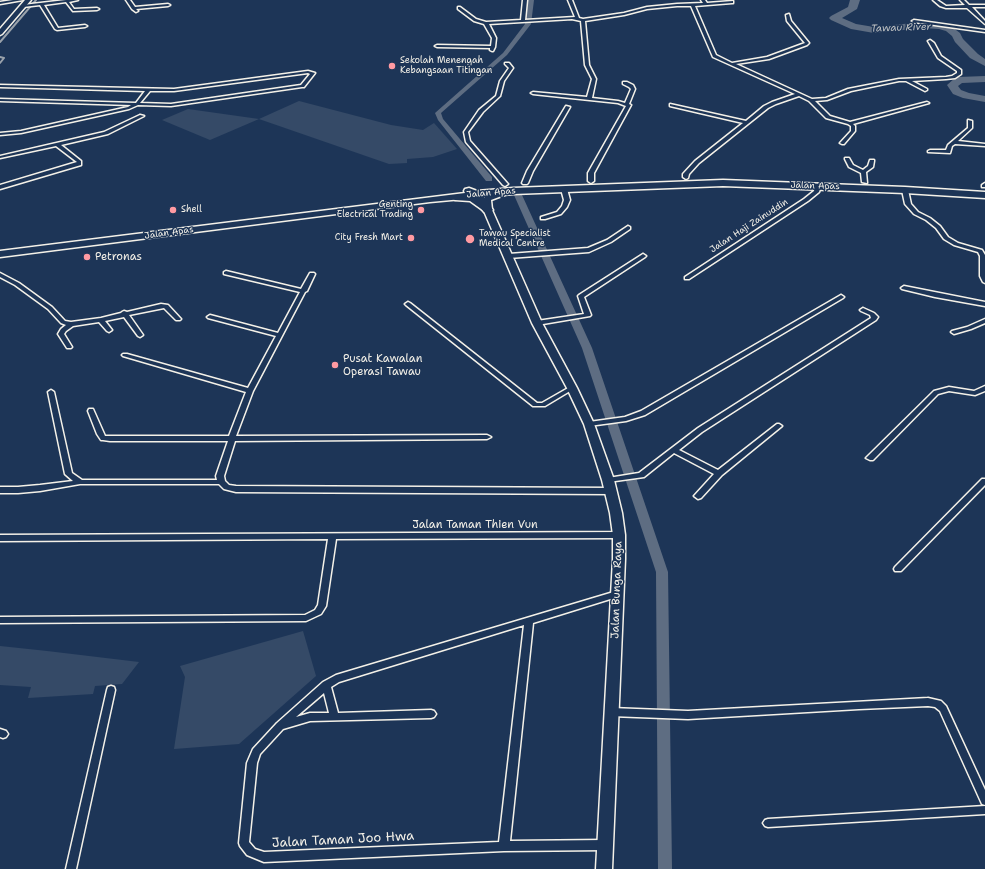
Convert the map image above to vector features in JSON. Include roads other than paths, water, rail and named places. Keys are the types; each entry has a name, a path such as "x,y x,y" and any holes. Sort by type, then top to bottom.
{"highway":[{"name":"Jalan Apas","path":"0,254 475,194 525,183 686,177 864,177 966,189 983,189"},
{"path":"635,180 633,182 638,184 666,183 675,185"},
{"name":"Jalan Apas","path":"0,248 452,190 509,187 564,189 735,184 905,190 983,189"},
{"path":"452,190 468,191 475,194 490,214"}],"street":[{"path":"0,3 25,3 36,6 76,0"},
{"path":"128,0 135,9 168,5"},
{"path":"524,20 525,0"},
{"path":"570,0 577,18"},
{"path":"935,0 944,6 985,6"},
{"path":"962,0 985,23"},
{"path":"67,1 73,10 97,9"},
{"path":"459,8 475,20 486,22 524,20 540,21 577,18 583,20 624,14 646,8 677,5 693,6 704,2 732,2"},
{"path":"0,33 25,3"},
{"path":"42,5 57,29 85,26"},
{"path":"693,6 702,26 711,53 719,59 811,100 828,117 850,123 927,103"},
{"path":"731,64 768,58 806,44 807,43 789,21 788,15"},
{"path":"583,20 587,65 594,79 589,99"},
{"path":"436,46 492,49 494,38 486,22"},
{"path":"914,22 985,31"},
{"path":"811,100 827,99 862,87 906,79 953,78 959,74 959,71 956,68 939,57 930,42"},
{"path":"490,214 487,199 509,187 468,141 466,132 481,111 498,96 502,81 511,68 507,64"},
{"path":"0,86 174,90 308,72 314,73 304,84 296,88 171,105 0,100"},
{"path":"906,79 925,90"},
{"path":"591,181 591,173 629,107 627,104 633,90 631,86 625,82"},
{"path":"0,134 13,134 129,108 137,104 148,90"},
{"path":"533,93 627,104"},
{"path":"686,177 686,174 697,162 746,122 770,105 798,95"},
{"path":"672,105 746,122"},
{"path":"525,183 530,171 568,107"},
{"path":"0,157 106,133 142,116"},
{"path":"930,152 948,152 950,146 970,128 970,121"},
{"path":"842,143 854,129 850,123"},
{"path":"954,142 985,145"},
{"path":"0,187 79,164 79,162 57,144"},
{"path":"847,159 851,166 864,177 872,161"},
{"name":"Jalan Haji Zainuddin","path":"686,278 806,200 816,192 818,186"},
{"path":"543,218 559,213 565,206 566,200 564,189"},
{"path":"905,190 908,204 916,213 928,219 938,227 946,238 956,244 980,251 983,256 983,276 985,281"},
{"path":"430,199 463,197 472,199 490,214"},
{"name":"Jalan Bunga Raya","path":"490,214 538,323 589,424 610,486 619,535 604,869"},
{"path":"509,256 589,250 609,241 628,228"},
{"path":"538,323 566,320 588,315 588,312 581,301 581,296 643,256"},
{"path":"226,272 304,291"},
{"path":"221,482 220,476 232,438 250,391 312,274"},
{"path":"0,275 17,284 50,308 63,322 71,324 101,320 124,313 161,306 166,306 178,320"},
{"path":"904,288 985,304"},
{"path":"589,424 622,420 643,412 841,297"},
{"path":"408,304 535,405 543,405 572,388"},
{"path":"0,490 18,490 80,482 221,482 236,489 610,486 623,478 640,475 700,430 874,319 875,317 872,314 863,310"},
{"path":"124,313 140,335"},
{"path":"210,317 280,335"},
{"path":"101,320 109,330"},
{"path":"954,332 969,328 985,321"},
{"path":"69,347 61,334 63,330 71,324"},
{"path":"125,355 250,391"},
{"path":"870,458 936,392 949,389 975,393 985,388"},
{"path":"52,392 69,474 80,482"},
{"path":"92,411 100,434 103,438 487,437"},
{"path":"698,496 720,473 780,426"},
{"path":"673,450 720,473"},
{"path":"898,570 985,480"},
{"name":"Jalan Taman Thien Vun","path":"0,538 619,535"},
{"path":"0,620 306,618 312,616 322,606 332,537"},
{"name":"Jalan Taman Joo Hwa","path":"606,845 504,846 264,857 250,852 244,843 252,763 256,752 280,726 326,685 336,679 617,594"},
{"path":"504,846 529,620"},
{"path":"326,685 334,716"},
{"path":"71,869 111,690"},
{"path":"611,712 688,716 867,704 928,702 938,704 943,709 985,801"},
{"path":"280,726 310,718 334,716 431,714"},
{"path":"768,824 985,810"}],"waterway":[{"path":"0,42 36,0"},
{"path":"489,179 440,119 438,113 505,54 528,24 531,0"},
{"name":"Tawau River","path":"855,0 852,9 834,18 854,27 874,30 923,25 940,26 949,29 957,35 958,40 974,56 985,63"},
{"path":"0,57 4,58 0,63"},
{"name":"Tawau River","path":"985,79 959,80 952,85 957,92 967,96 985,99"},
{"path":"518,195 587,348 662,572 665,869"}],"place":[{"name":"Sekolah Menengah Kebangsaan Titingan","path":"392,66"},
{"name":"Shell","path":"173,210"},
{"name":"Genting Electrical Trading","path":"421,210"},
{"name":"City Fresh Mart","path":"411,238"},
{"name":"Tawau Specialist Medical Centre","path":"470,239"},
{"name":"Petronas","path":"87,257"},
{"name":"Pusat Kawalan Operasi Tawau","path":"335,365"}]}
